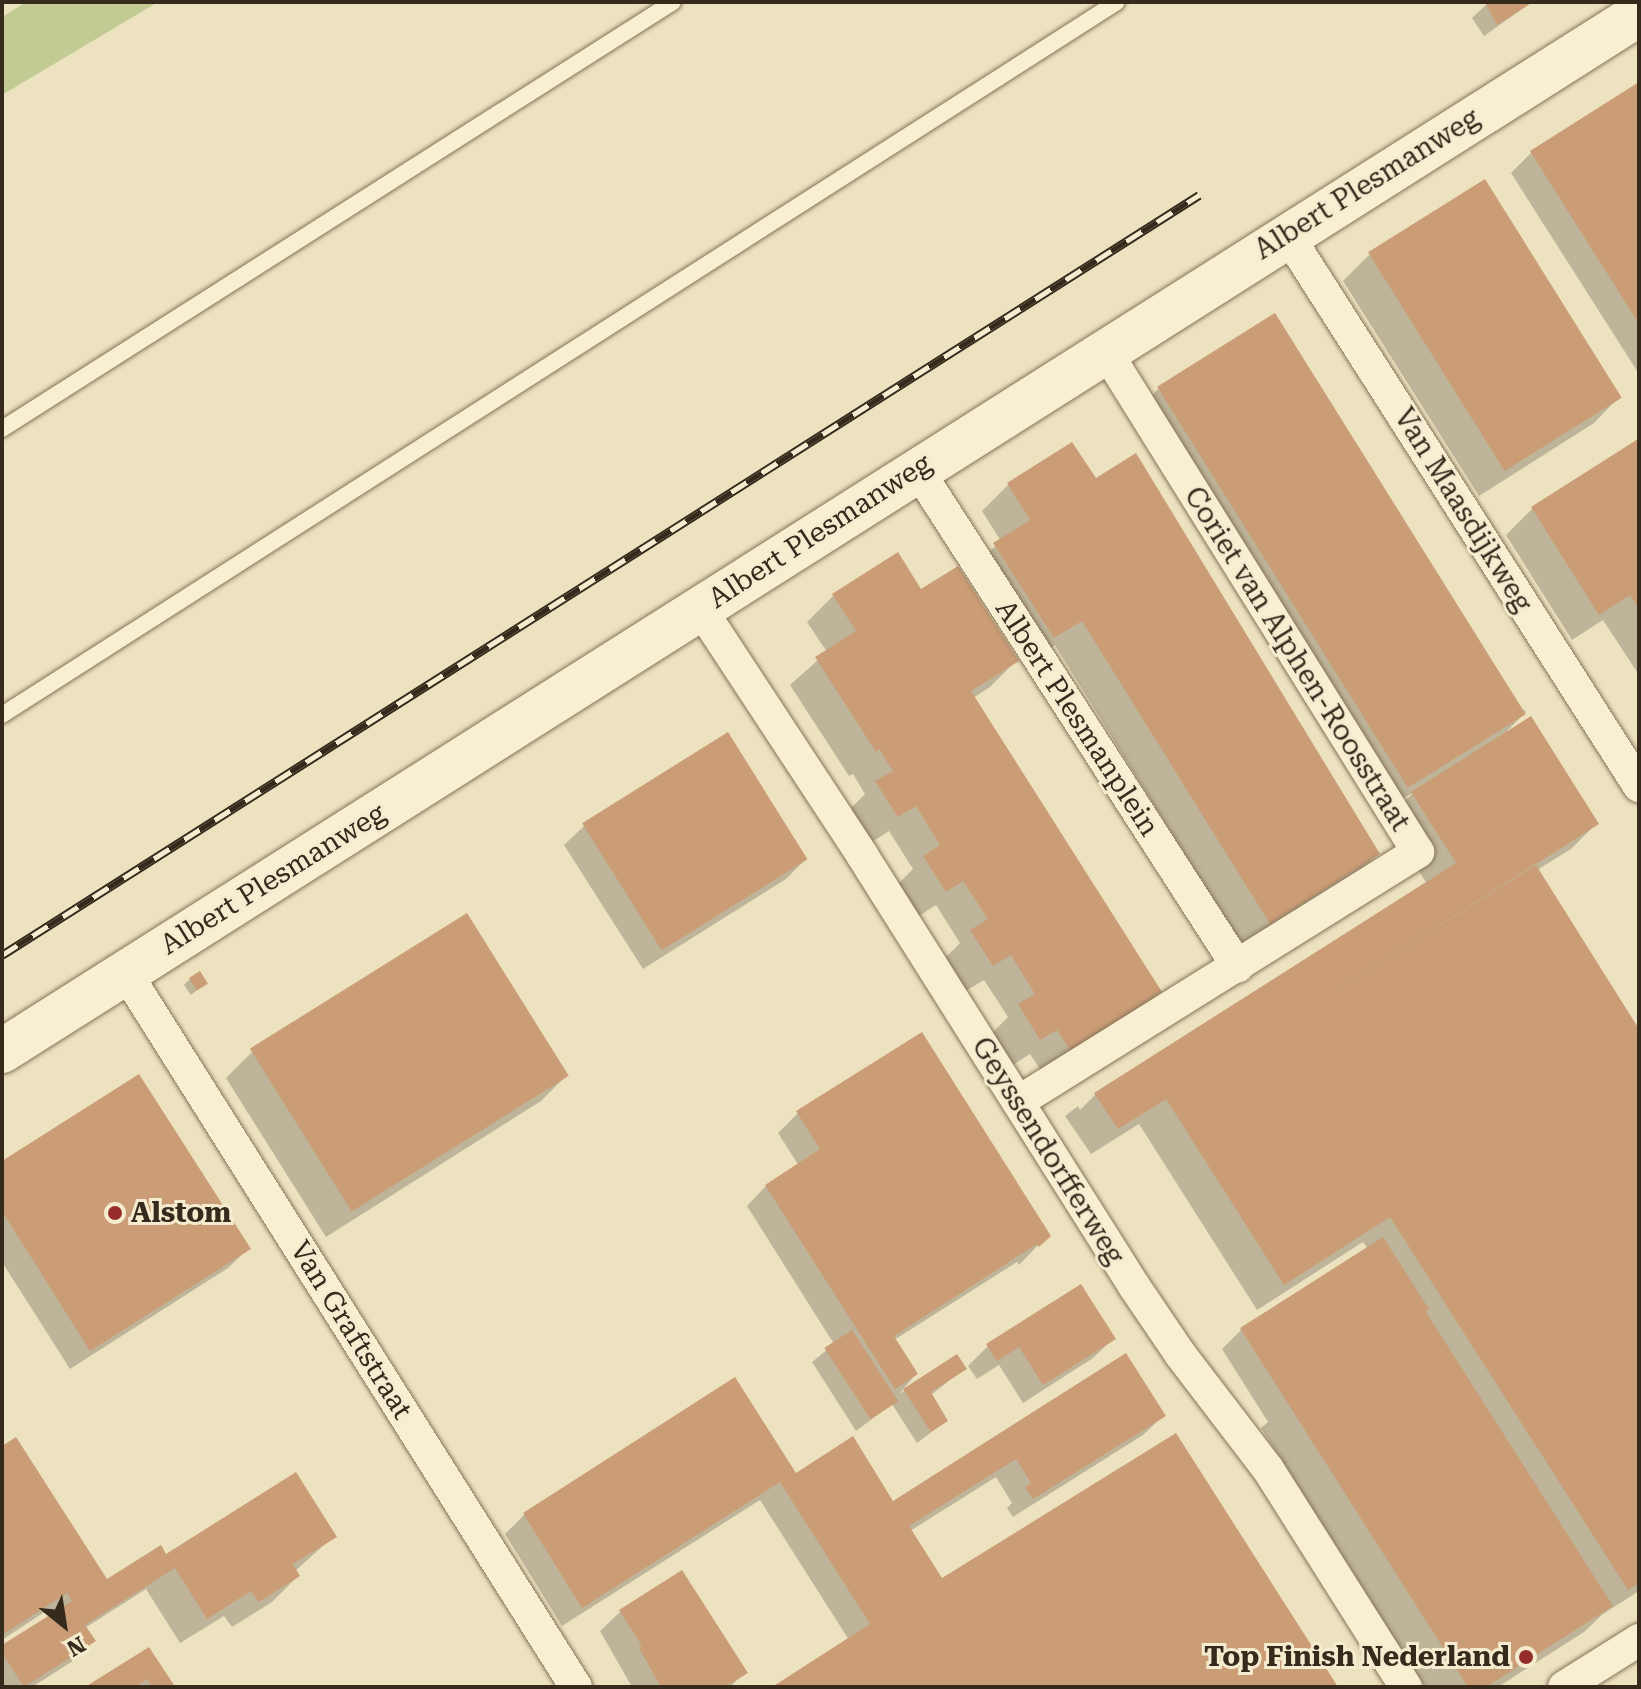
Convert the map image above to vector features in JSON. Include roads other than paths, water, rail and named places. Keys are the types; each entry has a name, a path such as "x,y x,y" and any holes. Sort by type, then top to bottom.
{"street":[{"name":"Albert Plesmanweg","path":"2,1051 1287,234 1639,14"},
{"name":"Van Maasdijkweg","path":"1287,234 1639,786"},
{"name":"Coriet van Alphen-Roosstraat","path":"1018,1102 1418,852 1105,350"},
{"name":"Albert Plesmanplein","path":"917,469 1238,967"},
{"name":"Geyssendorfferweg","path":"700,608 1164,1331 1268,1469 1406,1687"},
{"name":"Van Graftstraat","path":"126,973 576,1687"},
{"path":"1564,1687 1639,1640"}],"lane":[{"path":"2,429 673,2"},
{"path":"2,715 1117,2"}],"railway":[{"path":"2,955 1199,195"}],"place":[{"name":"Alstom","path":"115,1213"},
{"name":"Top Finish Nederland","path":"1526,1657"}]}
